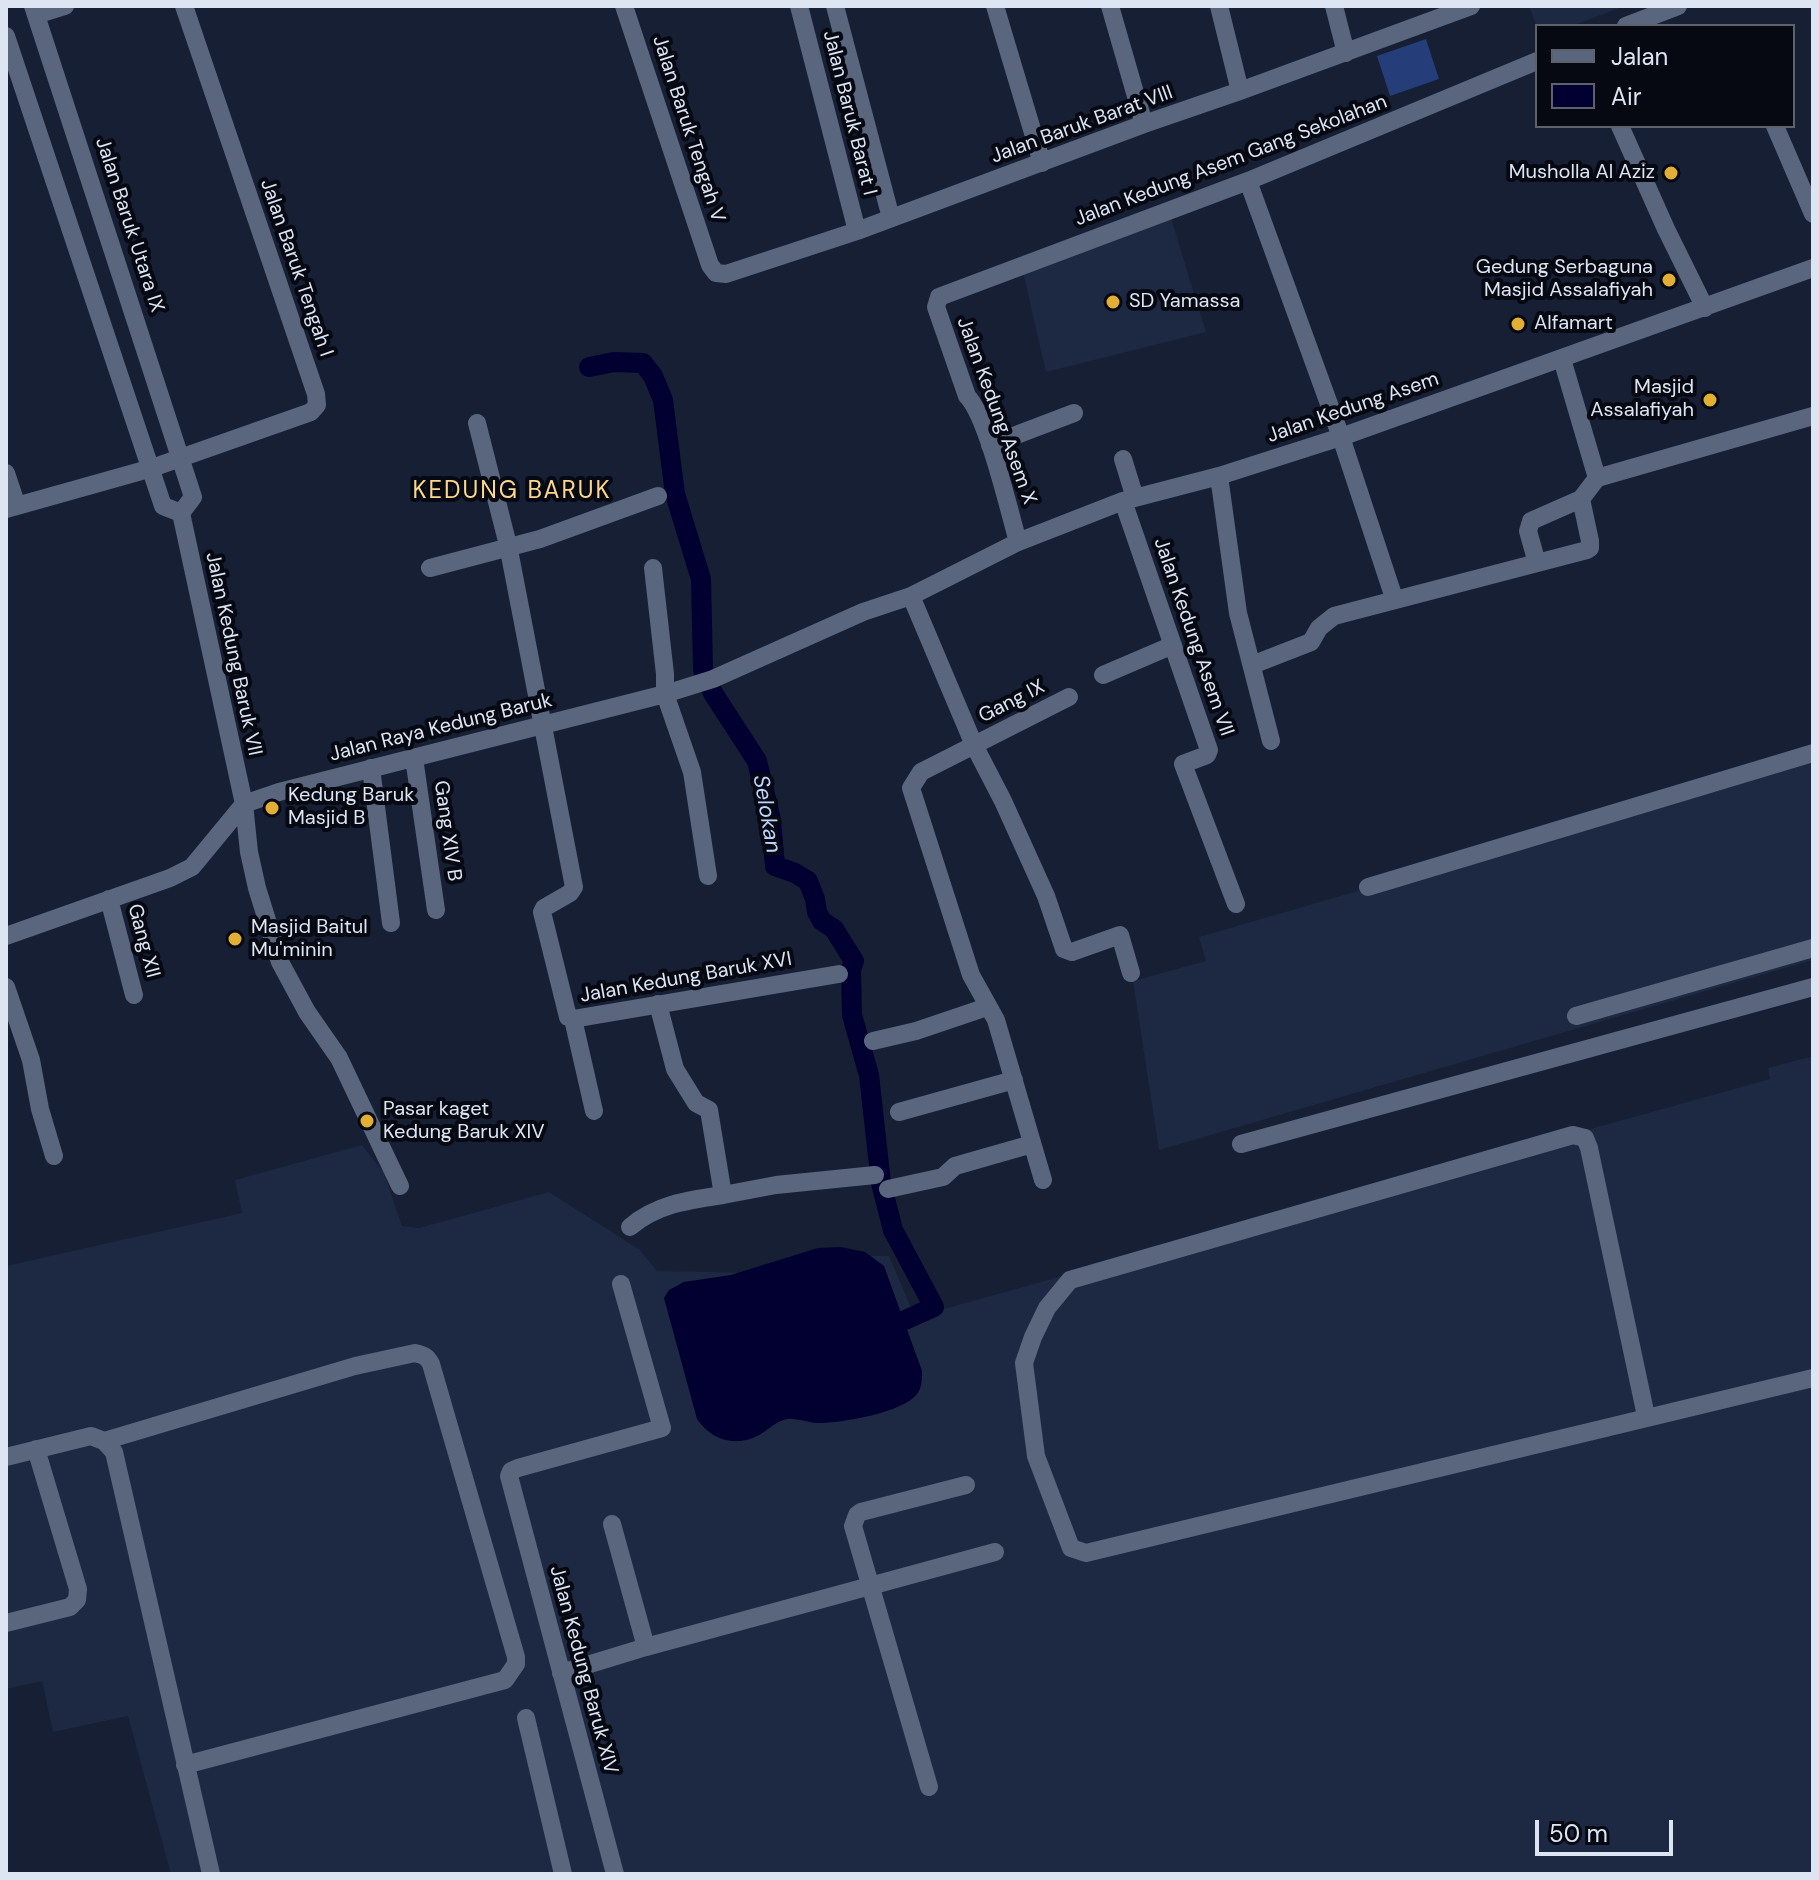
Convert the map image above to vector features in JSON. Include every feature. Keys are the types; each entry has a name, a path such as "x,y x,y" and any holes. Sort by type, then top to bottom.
{"street":[{"path":"35,11 65,6"},
{"name":"Jalan Baruk Tengah I","path":"182,459 311,412 317,405 184,6"},
{"name":"Jalan Baruk Tengah V","path":"624,6 710,265"},
{"name":"Jalan Baruk Barat I","path":"799,6 857,231"},
{"name":"Jalan Baruk Barat I","path":"835,6 891,218"},
{"path":"995,6 1042,163"},
{"path":"1110,6 1144,124"},
{"path":"1219,6 1240,91"},
{"path":"1334,6 1346,53"},
{"path":"1631,24 1678,6"},
{"name":"Jalan Baruk Barat VIII","path":"710,265 716,273 726,274 857,231 1466,7"},
{"name":"Jalan Baruk Utara IX","path":"35,11 182,459"},
{"path":"44,39 8,43 152,468"},
{"name":"Jalan Kedung Asem Gang Sekolahan","path":"939,297 1248,181 1535,62"},
{"path":"1621,128 1705,308"},
{"path":"1776,128 1813,214"},
{"path":"1248,181 1341,437 1394,598"},
{"name":"Jalan Kedung Asem","path":"911,596 1018,542 1129,500 1219,476 1341,437 1813,268"},
{"name":"Jalan Kedung Asem X","path":"939,297 936,307 967,396 974,403 990,445 1018,542"},
{"path":"1562,359 1597,478"},
{"path":"990,445 1074,413"},
{"path":"1537,563 1528,531 1531,521 1581,499 1597,478 1813,416"},
{"path":"477,423 508,545 544,725"},
{"path":"6,473 11,508 182,459"},
{"name":"Jalan Kedung Baruk VII","path":"181,513 194,499 182,459"},
{"name":"Jalan Kedung Asem VII","path":"1123,459 1129,500 1210,753 1185,762 1183,766 1236,904"},
{"name":"Jalan Kedung Baruk VII","path":"152,468 163,506 181,513"},
{"path":"1219,476 1238,613 1271,741"},
{"path":"430,568 466,561 508,545 540,539 658,496"},
{"path":"1252,665 1311,642 1319,628 1334,616 1590,548 1581,499"},
{"name":"Jalan Kedung Baruk VII","path":"181,513 244,804"},
{"path":"653,568 665,694 692,772 708,876"},
{"path":"911,596 974,745 1040,882 1064,949 1072,952 1120,935 1131,973"},
{"name":"Jalan Raya Kedung Baruk","path":"244,804 371,768 665,694 709,680 863,612 911,596"},
{"path":"1103,675 1173,645"},
{"name":"Gang IX","path":"987,1007 971,975 911,788 912,783 921,772 1069,697"},
{"name":"Jalan Kedung Baruk XVI","path":"544,725 574,887 542,912 568,1017 573,1019 839,974"},
{"path":"1368,887 1813,753"},
{"name":"Gang XIV B","path":"414,758 436,910"},
{"path":"371,768 391,923"},
{"path":"6,936 170,878 192,867 244,804"},
{"path":"244,804 252,864 280,962 307,1012 339,1058 400,1186"},
{"name":"Gang XII","path":"109,899 134,995"},
{"path":"1576,1016 1813,948"},
{"path":"6,987 31,1060 40,1109 54,1156"},
{"path":"1241,1144 1813,987"},
{"path":"658,1004 675,1069 696,1103 709,1110 723,1195"},
{"path":"873,1041 916,1031 987,1007 995,1015 1043,1180"},
{"path":"573,1019 594,1111"},
{"path":"899,1112 1014,1080"},
{"path":"1646,1416 1589,1148 1585,1138 1573,1135 1070,1280 1047,1308 1024,1363 1036,1456 1071,1548 1086,1553 1813,1378"},
{"path":"888,1189 943,1177 955,1166 1032,1144"},
{"path":"630,1227 649,1213 680,1201 776,1185 875,1175"},
{"name":"Jalan Kedung Baruk XIV","path":"615,1874 509,1476 511,1471 518,1468 662,1428 621,1284"},
{"path":"104,1441 355,1366 422,1354 431,1364 516,1657 516,1664 505,1680 185,1765"},
{"path":"6,1457 91,1436 104,1441 114,1452 211,1874"},
{"path":"6,1623 70,1607 77,1600 78,1589 36,1449"},
{"path":"929,1787 853,1532 857,1515 966,1485"},
{"path":"612,1524 646,1647"},
{"path":"561,1673 995,1552"},
{"path":"526,1718 563,1874"}],"shaded area":[{"path":"1529,6 1625,6 1576,24 1536,24"},
{"path":"1426,39 1439,79 1390,96 1377,56"},
{"name":"SD Yamassa","path":"1170,215 1206,332 1046,372 1023,272"},
{"path":"1813,759 1813,960 1159,1150 1133,981 1206,961 1199,937"},
{"path":"1813,1056 1813,1874 171,1874 128,1716 53,1732 42,1681 6,1689 6,1266 242,1213 235,1180 362,1145 384,1173 402,1226 419,1228 549,1192 640,1250 657,1271 756,1273 815,1255 889,1256 915,1317 1770,1079 1768,1068"}],"water":[{"path":"841,1247 865,1252 884,1266 922,1371 917,1394 898,1407 855,1419 818,1423 787,1419 743,1441 726,1440 710,1433 697,1419 664,1298 669,1290 684,1282 731,1275 818,1248"}],"waterway":[{"name":"Selokan","path":"589,367 614,362 643,363 653,376 663,400 675,494 701,579 703,670 713,693 757,761 771,820 775,866 808,881 822,921 834,929 854,961 851,969 852,1015 869,1075 881,1183 893,1230 934,1307 903,1321"}],"place":[{"name":"Musholla Al Aziz","path":"1671,173"},
{"name":"Gedung Serbaguna Masjid Assalafiyah","path":"1669,280"},
{"name":"SD Yamassa","path":"1113,302"},
{"name":"Alfamart","path":"1518,324"},
{"name":"Masjid Assalafiyah","path":"1710,400"},
{"name":"Kedung Baruk Masjid B","path":"272,808"},
{"name":"Masjid Baitul Mu'minin","path":"235,939"},
{"name":"Pasar kaget Kedung Baruk XIV","path":"367,1121"}],"district":[{"name":"KEDUNG BARUK","path":"512,492"}]}
